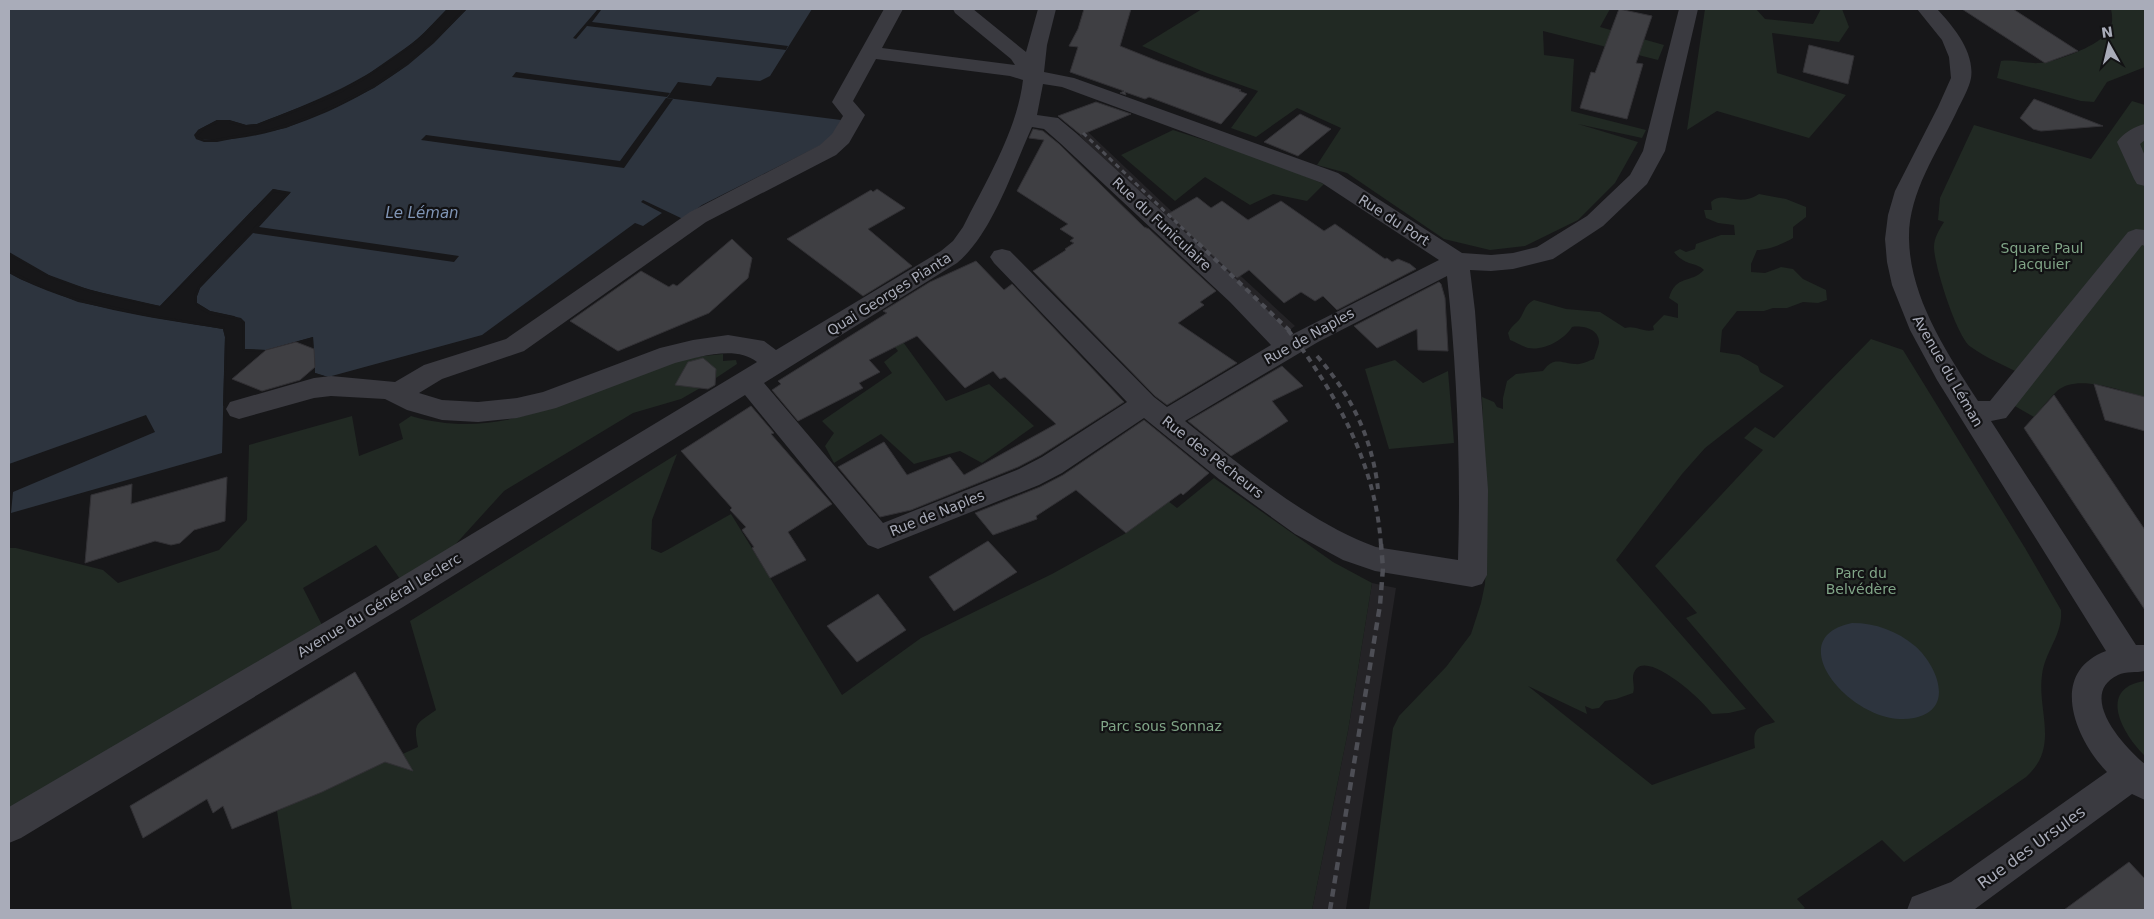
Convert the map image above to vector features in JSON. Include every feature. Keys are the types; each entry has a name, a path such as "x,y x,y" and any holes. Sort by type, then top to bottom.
{"street":[{"path":"398,393 433,372 515,345 692,220 836,144 854,115 842,102 893,9"},
{"path":"962,9 1018,55 1034,76"},
{"name":"Quai Georges Pianta","path":"748,381 936,266 961,247 974,229 1025,120 1034,76 1037,45 1047,9"},
{"path":"1458,261 1491,263 1538,256 1594,221 1627,193 1639,179 1654,151 1689,9"},
{"name":"Avenue du Léman","path":"1926,9 1948,34 1954,44 1961,66 1961,78 1906,193 1898,223 1898,254 1911,308 1941,364 1970,412 2136,658"},
{"name":"Rue du Port","path":"869,52 1011,70 1067,82 1184,123 1330,178 1458,261"},
{"name":"Rue du Funiculaire","path":"1025,120 1050,123 1068,138 1239,296 1288,347"},
{"path":"2145,130 2128,142 2145,179"},
{"path":"1970,412 1997,412 2136,239"},
{"name":"Rue des Pêcheurs","path":"1002,258 1155,412 1229,472 1305,526 1354,551 1391,563 1472,575 1474,490 1464,311 1458,261"},
{"name":"Rue de Naples","path":"748,381 878,537 1030,477 1155,412 1223,384 1354,311 1458,261"},
{"path":"239,409 323,386 378,388 398,393 428,407 460,411 500,410 548,401 645,363 711,346 738,344 755,346 776,364"},
{"name":"Avenue du Général Leclerc","path":"9,826 748,381"},
{"path":"2136,658 2115,660 2097,670 2091,678 2086,698 2092,722 2098,735 2118,761 2138,779"},
{"name":"Rue des Ursules","path":"1925,910 1962,896 2138,779"}],"shaded area":[{"path":"1088,132 1295,326 1284,334 1158,215 1079,135"},
{"path":"1372,583 1396,588 1346,909 1312,910 1348,731"}],"green space":[{"path":"1202,9 1610,9 1600,27 1664,45 1658,60 1543,31 1544,55 1574,59 1571,111 1646,130 1642,138 1578,124 1638,142 1615,183 1578,220 1525,246 1490,250 1444,239 1347,173 1317,165 1341,128 1297,108 1256,137 1231,128 1258,91 1207,73 1142,46"},
{"path":"1705,9 1756,9 1765,19 1813,24 1821,9 1842,9 1849,27 1839,42 1772,33 1777,73 1846,95 1809,138 1717,111 1687,130"},
{"path":"2111,9 2145,9 2145,67 2107,82 2094,102 2081,101 1997,78 2001,61 2046,62 2075,53 2093,44 2101,39 2110,28 2112,19"},
{"name":"Square Paul Jacquier","path":"2132,101 2145,105 2145,397 2100,385 2076,383 2057,391 2034,417 2006,401 2025,376 1990,359 1971,347 1959,330 1947,300 1935,256 1934,244 1944,222 1938,220 1940,198 1974,125 2091,159"},
{"path":"1173,130 1266,160 1324,184 1307,201 1273,194 1250,205 1205,177 1175,201 1121,155"},
{"name":"Parc du Belvédère","path":"1759,194 1786,199 1806,207 1806,217 1793,227 1793,238 1766,249 1757,250 1751,264 1751,272 1765,273 1781,267 1793,269 1803,279 1826,290 1827,300 1818,303 1803,302 1787,308 1773,308 1764,311 1737,311 1722,330 1720,352 1739,355 1758,366 1760,372 1784,386 1705,448 1682,474 1616,560 1746,709 1712,714 1699,699 1677,681 1654,667 1644,665 1637,668 1633,674 1633,693 1605,701 1599,708 1592,709 1585,706 1587,714 1528,686 1652,785 1755,748 1754,736 1758,729 1775,722 1686,618 1697,613 1655,566 1763,450 1744,438 1755,427 1774,438 1871,339 1903,350 2061,610 2057,635 2042,675 2041,688 2045,741 2036,765 2026,777 1904,862 1882,840 1797,899 1805,908 1802,910 1369,910 1393,728 1399,716 1446,667 1471,634 1481,603 1485,584 1487,531 1482,397 1494,402 1497,407 1503,409 1503,398 1507,381 1516,374 1543,371 1554,362 1577,364 1587,362 1594,359 1599,343 1599,338 1594,331 1581,327 1572,327 1553,344 1540,348 1528,348 1510,340 1508,333 1519,320 1526,306 1534,300 1566,309 1600,312 1625,328 1633,327 1646,331 1654,330 1653,326 1664,315 1678,318 1678,304 1669,298 1672,290 1680,282 1694,277 1704,270 1682,260 1674,252 1680,249 1686,252 1695,249 1696,244 1721,235 1735,235 1734,225 1718,223 1706,218 1704,210 1712,210 1711,202 1721,198 1738,200 1751,198"},
{"path":"895,331 946,401 989,384 1034,426 982,463 960,451 914,464 881,434 834,463 825,446 834,433 822,421 892,373 884,362 898,351 885,335"},
{"path":"723,354 723,361 736,360 737,364 713,380 716,370 708,363 688,386 702,387 681,399 633,413 504,491 453,547 400,579 376,545 303,588 322,625 9,811 9,548 16,548 103,570 118,583 219,550 247,520 249,445 352,416 359,456 403,439 399,424 411,416 443,423 473,424 503,421 532,414 560,404 645,370 684,359"},
{"path":"1395,360 1423,383 1448,371 1454,443 1389,449 1365,369"},
{"name":"Parc sous Sonnaz","path":"677,454 652,520 651,549 661,553 731,514 842,695 921,638 1052,574 1126,533 1168,501 1177,508 1214,478 1333,562 1372,583 1348,731 1312,910 292,910 277,811 418,747 416,728 424,718 436,710 410,621"},
{"path":"2145,681 2145,756 2122,725 2118,713 2118,702 2121,693 2130,685"}],"water":[{"name":"Le Léman","path":"9,9 447,9 421,36 399,54 341,89 257,124 246,125 229,120 217,120 198,130 196,139 222,140 279,130 336,108 387,79 416,58 467,9 812,9 770,76 760,81 717,77 711,86 678,82 667,98 841,120 829,141 702,205 683,219 643,200 641,202 662,213 643,226 635,223 482,335 328,377 315,373 313,337 266,350 245,349 245,323 234,316 210,311 197,303 200,288 290,193 273,189 160,306 101,293 61,280 24,263 9,252"},
{"path":"9,273 34,285 86,303 141,316 223,329 225,337 222,453 11,513 13,492 155,432 146,415 9,464"},
{"path":"1852,623 1869,624 1893,632 1915,646 1923,654 1930,664 1938,686 1939,697 1935,706 1927,713 1914,718 1892,718 1869,710 1849,697 1833,681 1823,663 1821,646 1830,632"}],"pier":[{"path":"447,9 449,10 419,41 362,81 330,98 258,126 246,127 229,123 218,123 207,127 197,136 205,140 216,139 271,129 307,117 342,101 372,86 406,63 432,42 463,9 467,9 434,43 408,65 374,88 325,112 286,128 217,142 204,142 196,139 194,135 198,130 217,120 229,120 246,125 257,124 329,96 361,79 418,39"},
{"path":"597,10 601,10 592,22 788,46 786,50 587,26 576,39 573,38"},
{"path":"516,72 670,93 667,97 512,77"},
{"path":"666,98 673,99 624,168 421,140 426,135 620,161"},
{"path":"273,189 291,192 259,227 459,256 454,262 253,233 200,288 197,303 210,311 241,318 245,322 245,349 266,350 313,337 315,373 328,377 323,378 313,373 311,340 266,352 244,351 242,349 243,323 240,320 209,314 200,309 195,303 194,296 198,287 286,194 274,192 160,308 89,292 48,277 9,255 9,252 49,275 90,290 160,306"},
{"path":"9,270 53,291 79,299 151,315 224,327 227,337 225,405 223,406 225,337 223,329 78,302 20,279 9,273"}],"building":[{"path":"1084,9 1131,9 1120,46 1241,90 1239,91 1247,94 1221,124 1149,97 1145,99 1125,92 1126,95 1120,93 1124,91 1070,72 1078,47 1069,46 1078,29"},
{"path":"1619,9 1652,16 1636,63 1643,64 1627,119 1580,108 1591,72 1595,73"},
{"path":"1962,9 2013,9 2078,51 2045,63"},
{"path":"1809,45 1854,56 1848,84 1803,72"},
{"path":"2034,99 2103,126 2041,131 2033,129 2020,118"},
{"path":"1096,102 1131,114 1081,135 1058,116"},
{"path":"1300,114 1331,129 1298,156 1264,142"},
{"path":"1033,129 1043,131 1059,144 1144,227 1149,229 1216,291 1200,302 1204,305 1178,323 1237,363 1167,405 1155,396 1033,271 1066,250 1074,243 1070,241 1074,238 1060,229 1068,224 1017,191 1044,140 1029,138"},
{"path":"877,189 905,208 868,229 912,266 863,296 787,239 871,190 873,192"},
{"path":"1197,197 1211,208 1222,201 1248,220 1281,201 1324,231 1335,224 1385,259 1387,258 1392,262 1398,259 1416,269 1337,310 1323,296 1315,301 1301,292 1284,303 1249,270 1237,278 1168,214"},
{"path":"732,239 752,258 748,278 709,313 618,351 570,321 641,271 669,287 673,284 677,286"},
{"path":"976,261 1004,290 1012,284 1124,402 1041,455 1018,467 911,510 880,517 838,467 884,442 907,475 950,457 964,475 1056,424 1005,377 1000,379 993,371 965,388 917,336 869,360 880,372 859,383 863,388 798,421 772,390 781,384 778,381 887,313 883,311 930,282"},
{"path":"1439,282 1445,298 1448,351 1418,350 1417,329 1377,348 1354,326"},
{"path":"296,342 314,349 315,367 300,380 262,391 232,379 266,350"},
{"path":"703,358 716,369 715,385 708,389 675,385 688,362"},
{"path":"1282,366 1303,386 1272,401 1288,421 1231,456 1188,421"},
{"path":"2094,384 2145,397 2145,431 2105,420"},
{"path":"2054,395 2145,530 2145,610 2024,428"},
{"path":"751,406 774,433 771,434 832,504 788,532 806,560 770,578 752,548 754,547 742,530 746,527 730,510 732,508 681,451"},
{"path":"1144,420 1209,473 1183,495 1181,493 1126,533 1076,490 1036,516 1037,519 993,535 975,513 1040,487 1063,475"},
{"path":"227,477 225,521 194,530 180,543 171,545 155,541 85,563 91,495 132,484 131,504"},
{"path":"988,541 1017,572 954,611 929,577"},
{"path":"878,594 906,630 857,662 827,626"},
{"path":"355,672 413,771 385,762 322,792 232,829 223,806 213,813 207,799 143,838 130,806"},
{"path":"2129,862 2145,879 2145,910 2064,910"}],"railway":[{"path":"1083,133 1199,244"},
{"path":"1198,243 1293,334"},
{"path":"1288,330 1322,379 1351,431 1371,487 1378,516 1381,546"},
{"path":"1317,356 1340,386 1358,418 1371,452 1378,489"},
{"path":"1330,910 1380,605 1383,568 1381,544"}]}
